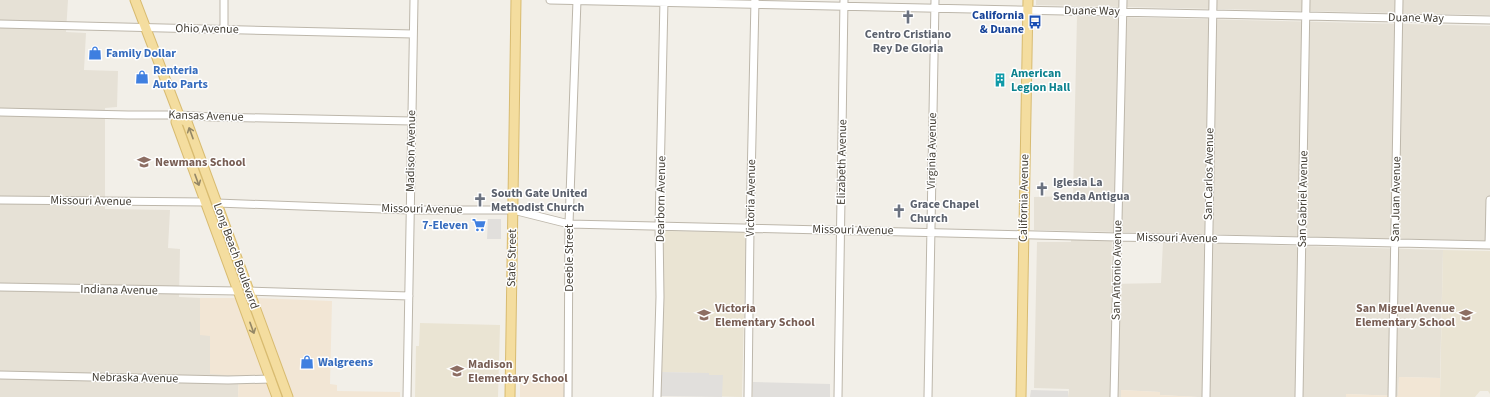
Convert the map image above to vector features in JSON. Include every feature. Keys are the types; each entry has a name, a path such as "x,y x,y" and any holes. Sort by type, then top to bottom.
{"main road":[{"name":"Long Beach Boulevard","path":"135,0 179,116 187,122 288,397"},
{"name":"State Street","path":"510,397 516,0"},
{"name":"California Avenue","path":"1021,397 1028,0"},
{"name":"Long Beach Boulevard","path":"179,116 176,122 277,397"}],"street":[{"path":"224,0 224,29"},
{"name":"Madison Avenue","path":"407,397 414,0"},
{"name":"Duane Way","path":"550,0 844,3 935,8 1490,20"},
{"name":"Deeble Street","path":"568,397 569,224 577,0"},
{"name":"Virginia Avenue","path":"928,397 935,0"},
{"name":"San Antonio Avenue","path":"1114,397 1123,0"},
{"name":"San Carlos Avenue","path":"1206,397 1213,0"},
{"name":"San Gabriel Avenue","path":"1299,397 1306,0"},
{"name":"San Juan Avenue","path":"1392,397 1399,0"},
{"name":"Dearborn Avenue","path":"657,397 664,1"},
{"name":"Victoria Avenue","path":"748,397 755,2"},
{"name":"Elizabeth Avenue","path":"838,397 844,3"},
{"name":"Ohio Avenue","path":"0,24 413,34"},
{"name":"Kansas Avenue","path":"0,112 412,121"},
{"name":"Missouri Avenue","path":"0,200 206,202"},
{"path":"1489,245 1490,200"},
{"name":"Missouri Avenue","path":"217,203 410,210 513,210 569,224 1024,234 1117,238 1208,238 1489,245"},
{"name":"Indiana Avenue","path":"0,287 238,291"},
{"path":"249,291 409,296"},
{"name":"Nebraska Avenue","path":"0,375 225,380 270,379"}],"shaded area":[{"path":"0,0 68,0 66,32 86,33 84,70 118,71 117,107 105,108 105,209 170,210 168,248 180,249 179,297 200,298 200,335 210,335 210,373 239,375 238,397 0,397"},
{"path":"1036,0 1490,0 1490,15 1036,5"},
{"path":"1077,16 1490,26 1490,241 1034,230 1034,197 1073,196"},
{"path":"488,219 501,219 501,239 487,239"},
{"name":"Victoria Elementary School","path":"663,231 746,232 742,397 701,396 701,373 662,372"},
{"path":"1071,240 1112,240 1111,284 1161,283 1163,242 1443,250 1440,378 1399,377 1398,396 1346,394 1346,397 1198,397 1160,395 1160,392 1121,390 1121,397 1068,397 1069,389 1034,388 1037,242 1071,242"},
{"name":"San Miguel Avenue Elementary School","path":"1443,250 1490,251 1490,394 1488,391 1480,391 1475,397 1440,397"},
{"path":"200,298 255,298 332,301 330,384 337,385 337,391 400,392 400,397 238,397 239,376 210,374 210,336 200,335"},
{"name":"Madison Elementary School","path":"420,323 500,325 498,397 415,397 416,346 419,346"},
{"path":"662,372 709,373 709,375 723,375 722,397 661,396"},
{"path":"1399,377 1440,378 1440,397 1346,397 1346,394 1398,396"},
{"path":"520,380 564,381 564,397 520,397"},
{"path":"753,382 830,384 830,397 753,397"},
{"path":"1031,390 1068,391 1068,397 1030,397"},
{"path":"1121,390 1160,392 1160,395 1198,397 1121,397"}],"place":[{"name":"Centro Cristiano Rey De Gloria","path":"908,17"},
{"name":"California & Duane","path":"1035,22"},
{"name":"Family Dollar","path":"95,53"},
{"name":"Renteria Auto Parts","path":"142,77"},
{"name":"American Legion Hall","path":"1000,80"},
{"name":"Newmans School","path":"144,162"},
{"name":"Iglesia La Senda Antigua","path":"1042,189"},
{"name":"South Gate United Methodist Church","path":"480,200"},
{"name":"Grace Chapel Church","path":"899,211"},
{"name":"7-Eleven","path":"479,225"},
{"name":"Victoria Elementary School","path":"704,315"},
{"name":"San Miguel Avenue Elementary School","path":"1466,315"},
{"name":"Walgreens","path":"307,362"},
{"name":"Madison Elementary School","path":"457,371"}]}
